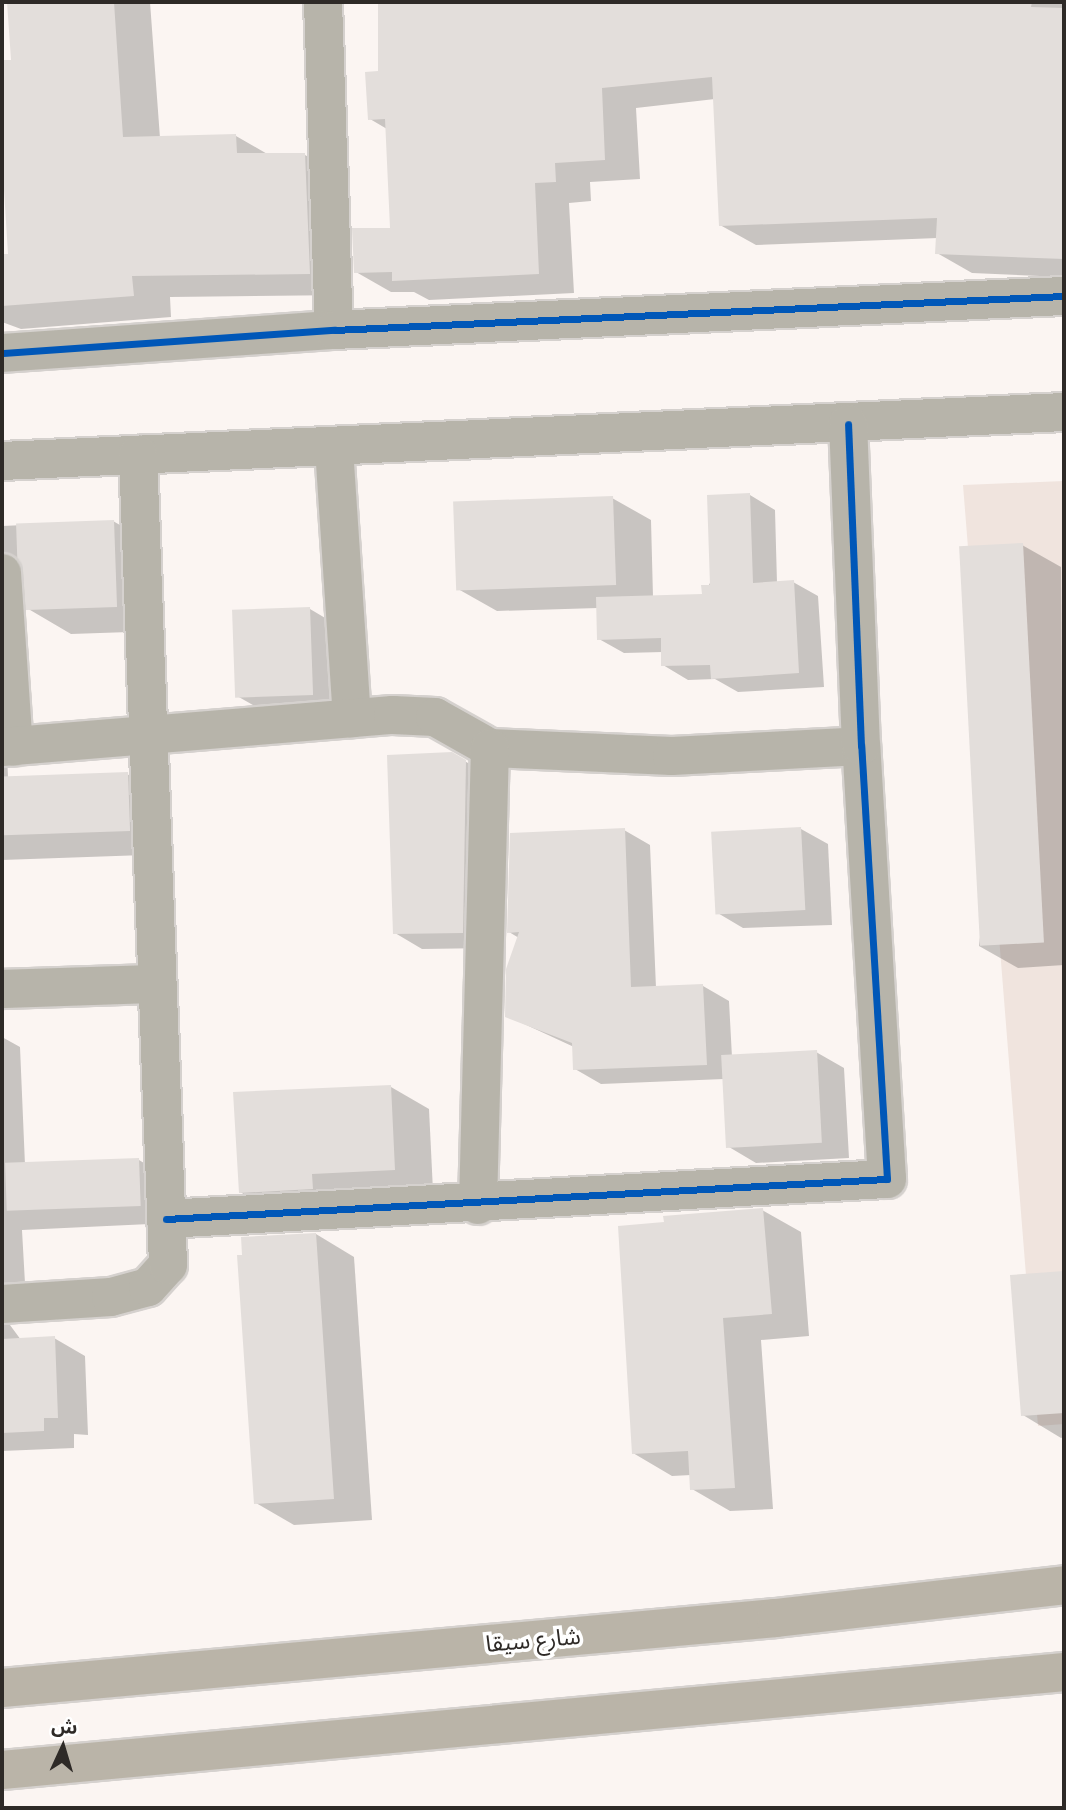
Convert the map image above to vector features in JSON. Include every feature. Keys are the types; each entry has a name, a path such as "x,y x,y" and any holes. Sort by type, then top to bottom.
{"main road":[{"name":"شارع سيقا","path":"2,1688 776,1618 1064,1585"},
{"path":"2,1770 1064,1672"}],"street":[{"path":"323,2 334,330"},
{"path":"2,353 334,330 1064,296"},
{"path":"2,461 848,425 1064,412"},
{"path":"166,1219 478,1205 887,1180 861,746 848,425"},
{"path":"334,448 352,718"},
{"path":"2,1304 111,1297 148,1287 167,1265 156,984 151,737 138,455"},
{"path":"2,573 8,747 352,718 435,717 490,748 672,756 861,746"},
{"path":"478,1205 490,748"},
{"path":"2,989 156,984"}],"shaded area":[{"path":"1064,481 1064,1424 1038,1426 963,485"}],"building":[{"path":"7,2 114,2 123,137 236,134 237,153 305,153 310,274 132,276 134,296 2,306 2,254 8,254 2,158 2,60 11,60"},
{"path":"378,2 1032,2 1031,7 1064,8 1064,259 935,254 937,218 719,226 712,77 602,88 605,160 555,163 556,182 535,183 539,274 392,281 392,272 354,273 352,228 390,228 385,119 368,120 365,72 378,71"},
{"path":"750,493 753,583 794,580 799,673 711,679 710,665 661,666 661,638 597,640 596,597 702,594 701,585 710,585 707,495"},
{"path":"613,496 616,585 456,591 453,502"},
{"path":"114,520 117,607 19,610 16,523"},
{"path":"1023,543 1044,942 980,946 959,546"},
{"path":"310,607 313,695 235,698 232,610"},
{"path":"452,752 466,760 463,933 393,934 387,755"},
{"path":"128,772 130,831 4,835 2,776"},
{"path":"801,827 805,910 715,915 711,832"},
{"path":"625,828 631,987 703,984 707,1065 573,1070 572,1043 505,1017 506,969 519,932 507,933 510,833"},
{"path":"817,1050 822,1143 726,1148 721,1055"},
{"path":"391,1085 395,1170 312,1174 313,1189 239,1193 233,1092"},
{"path":"139,1158 141,1206 7,1211 5,1163"},
{"path":"763,1208 772,1314 723,1318 735,1488 690,1490 688,1451 632,1454 618,1226 664,1222 663,1216"},
{"path":"316,1233 334,1499 254,1504 237,1255 242,1255 241,1237"},
{"path":"1064,1271 1064,1413 1021,1416 1010,1275"},
{"path":"55,1336 58,1418 44,1418 44,1431 2,1433 2,1339"}],"cycle path":[{"path":"2,353 334,330 1064,296"},
{"path":"166,1219 887,1179 861,746 848,424"}]}
